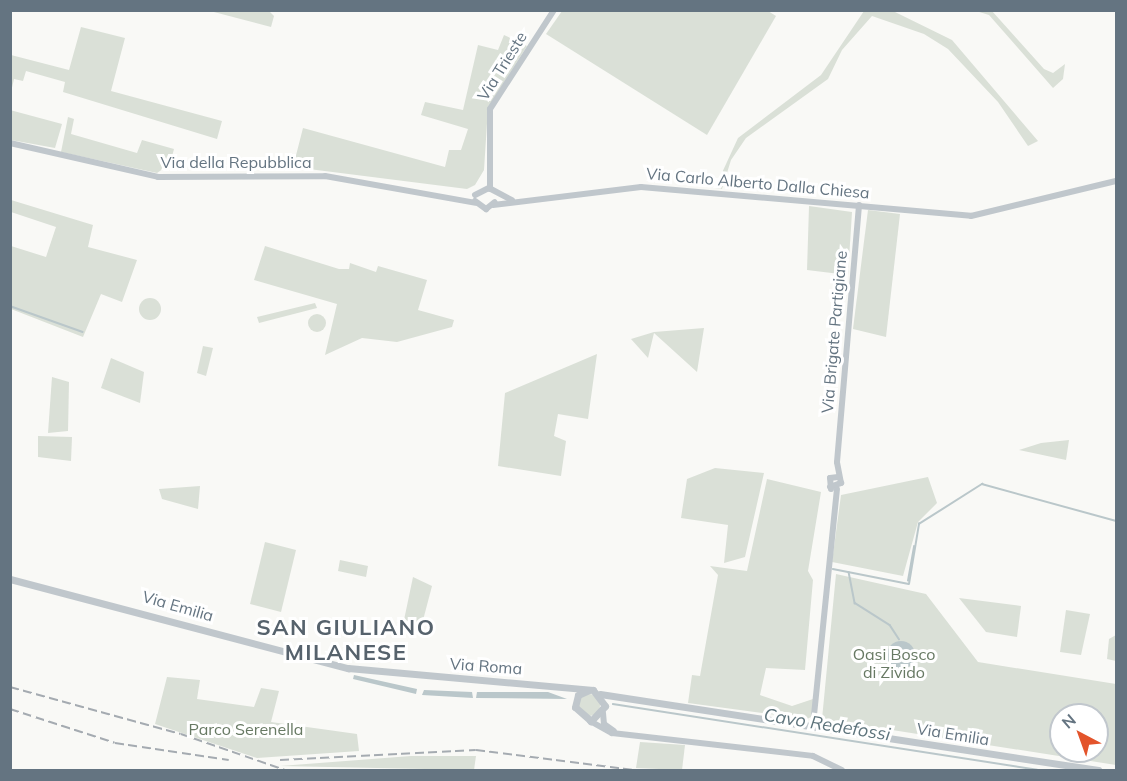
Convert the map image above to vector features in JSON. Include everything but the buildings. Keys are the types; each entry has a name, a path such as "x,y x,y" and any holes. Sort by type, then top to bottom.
{"main road":[{"name":"Via Emilia","path":"10,579 336,665"},
{"name":"Via Roma","path":"336,665 589,690"},
{"path":"562,687 575,701 578,715 590,721 626,696"},
{"path":"575,701 589,690 600,694 604,710"},
{"name":"Via Emilia","path":"600,694 626,696 1098,771"}],"street":[{"name":"Via Trieste","path":"490,189 488,177 490,109 554,10"},
{"name":"Via della Repubblica","path":"10,143 158,177 325,176 464,198 476,203"},
{"name":"Via Trieste","path":"483,188 488,177"},
{"name":"Via Carlo Alberto Dalla Chiesa","path":"493,205 641,187 954,215 995,213 1116,181"},
{"path":"483,188 490,189 495,195 493,205 484,208 476,203 475,195 483,188"},
{"name":"Via della Repubblica","path":"464,198 475,195"},
{"name":"Via Carlo Alberto Dalla Chiesa","path":"495,195 525,202"},
{"name":"Via Brigate Partigiane","path":"835,477 859,205"},
{"path":"813,725 835,477"},
{"path":"833,488 835,477"},
{"path":"604,710 606,726 620,732"},
{"path":"590,721 620,732 802,754 842,771"}],"green space":[{"path":"210,11 269,11 274,16 271,27"},
{"path":"562,11 768,11 776,16 707,135 546,34"},
{"path":"864,11 904,11 895,12 952,40 1038,141 1028,146 998,102 948,49 924,34 872,16 842,50 828,79 746,138 731,160 722,189 715,188 738,138 821,75"},
{"path":"976,11 992,11 1044,69 1053,73 1065,64 1063,79 1053,88 989,15"},
{"path":"81,27 125,38 111,91 222,121 217,139 63,92 65,82 26,71 23,81 14,79 11,92 11,55 69,70"},
{"path":"504,35 527,46 488,108 484,170 475,185 467,189 293,167 303,128 445,167 449,150 461,150 468,129 421,115 425,102 463,110 478,45 498,50"},
{"path":"10,110 62,124 55,148 11,140"},
{"path":"68,117 74,119 71,134 137,153 142,140 174,149 170,164 157,173 61,152"},
{"path":"11,200 93,225 88,247 137,260 122,302 101,294 83,337 11,309 11,246 46,257 56,227 11,212"},
{"path":"809,206 852,212 848,275 807,270"},
{"path":"868,210 900,214 886,337 853,329"},
{"path":"265,246 339,269 349,269 350,263 376,272 378,266 427,280 418,310 454,320 452,327 397,342 362,338 325,355 337,304 254,280"},
{"path":"150,298 158,301 161,309 158,317 150,320 142,317 139,309 142,301"},
{"path":"315,303 317,308 259,323 257,317"},
{"path":"317,314 325,319 326,323 321,331 317,332 309,327 308,323 313,315"},
{"path":"704,328 697,372 654,333 648,358 631,339 654,332"},
{"path":"203,346 213,348 206,376 197,373"},
{"path":"597,354 588,419 558,414 554,436 566,441 561,476 498,466 505,393"},
{"path":"111,358 144,372 140,403 101,388"},
{"path":"52,377 69,382 68,431 48,433"},
{"path":"38,436 72,437 71,461 38,457"},
{"path":"1069,440 1066,460 1019,450 1041,443"},
{"path":"715,468 764,473 745,557 724,563 728,525 681,518 687,479"},
{"path":"928,477 937,503 918,522 903,576 832,562 841,495"},
{"path":"767,479 821,492 808,571 813,580 805,670 766,668 760,695 792,706 813,699 813,716 807,719 688,703 692,675 700,676 718,575 710,566 747,571"},
{"path":"200,486 198,509 162,499 159,489"},
{"path":"265,542 296,550 281,612 250,604"},
{"path":"340,560 368,566 366,577 338,571"},
{"name":"Oasi Bosco di Zivido","path":"836,574 926,594 978,662 1116,684 1116,765 1103,763 1109,763 1109,703 1049,703 1049,755 822,719"},
{"path":"413,577 432,586 422,624 404,620"},
{"path":"959,598 1021,606 1017,637 986,632"},
{"path":"1066,610 1090,614 1081,655 1060,652"},
{"path":"1116,635 1116,661 1107,659 1109,639"},
{"name":"Parco Serenella","path":"167,677 200,680 197,699 254,707 261,688 279,691 271,722 357,734 359,751 257,758 155,724"},
{"path":"589,694 597,697 600,705 597,713 589,716 581,713 578,705 581,697"},
{"path":"640,742 685,745 682,770 636,768"},
{"path":"411,756 476,756 474,770 280,766"}],"shaded area":[{"path":"901,641 911,645 915,655 911,665 901,669 891,665 887,655 891,645"},
{"path":"354,675 417,689 416,694 353,679"},
{"path":"424,690 472,692 473,698 422,695"},
{"path":"477,692 548,692 567,699 476,698"}],"waterway":[{"path":"10,306 83,332"},
{"path":"833,569 909,584 919,524 982,484 1116,521"},
{"path":"908,581 914,547"},
{"path":"849,572 855,603 890,625 899,639"},
{"name":"Cavo Redefossi","path":"613,704 1037,770"}],"railway":[{"path":"10,687 181,734 285,770"},
{"path":"10,709 115,743 229,760"},
{"path":"280,760 476,750 634,770"}],"district":[{"name":"SAN GIULIANO MILANESE","path":"346,640"}]}
